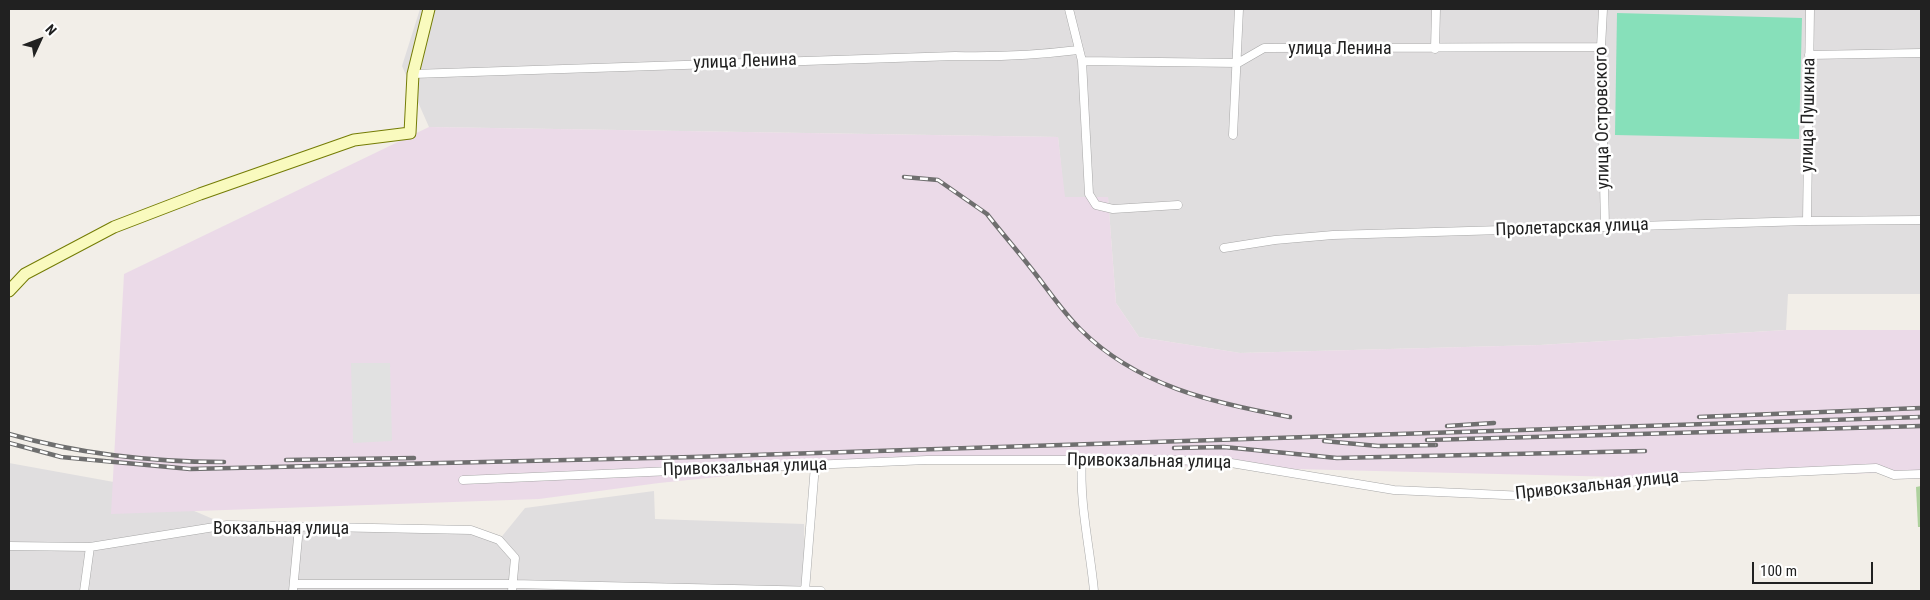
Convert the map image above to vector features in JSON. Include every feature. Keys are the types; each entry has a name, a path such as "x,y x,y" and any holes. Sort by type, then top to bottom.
{"street":[{"path":"9,291 25,274 114,227 200,194 354,140 410,133 413,74 429,9"},
{"path":"1069,9 1082,61 1089,194 1096,205 1113,209 1178,205"},
{"path":"1234,135 1239,9"},
{"path":"1435,49 1436,9"},
{"name":"улица Островского","path":"1603,9 1601,47 1605,227"},
{"name":"улица Пушкина","path":"1807,221 1810,9"},
{"name":"улица Ленина","path":"1082,61 1238,62 1264,48 1435,49 1601,47"},
{"name":"улица Ленина","path":"413,74 669,64 1014,56 1078,50"},
{"path":"1809,55 1921,53"},
{"name":"Пролетарская улица","path":"1224,248 1275,240 1333,235 1807,221 1921,220"},
{"name":"Привокзальная улица","path":"463,480 927,460 1225,462 1394,490 1526,496 1662,478 1876,468 1894,475 1921,474"},
{"path":"1082,460 1080,488 1088,530 1094,591"},
{"path":"805,591 815,465"},
{"name":"Вокзальная улица","path":"9,546 90,547 227,525 471,530 499,540 515,558 512,588"},
{"path":"299,527 294,587 821,591"},
{"path":"84,591 90,547"}],"shaded area":[{"path":"420,9 1921,9 1921,294 1788,294 1786,330 1540,345 1240,353 1139,337 1116,303 1108,198 1064,197 1058,137 429,127 402,66"},
{"path":"429,127 1058,137 1065,197 1108,197 1116,303 1139,337 1240,353 1540,345 1786,330 1921,330 1921,472 1661,478 927,460 815,467 659,483 539,499 111,514 124,274"},
{"path":"351,363 390,363 392,441 353,443"},
{"path":"9,463 136,486 227,525 471,530 499,540 525,508 654,491 655,519 804,524 805,591 9,591"}],"green space":[{"path":"1617,13 1802,18 1799,139 1615,135"},
{"path":"1921,486 1921,527 1918,527 1916,487"}],"railway":[{"path":"904,177 938,180 987,214 1073,322 1102,349 1126,365 1151,378 1205,398 1290,417"},
{"path":"1699,417 1921,408"},
{"path":"9,443 61,457 190,469 693,457 1921,417"},
{"path":"1447,426 1494,423"},
{"path":"1427,440 1921,426"},
{"path":"9,434 62,447 115,456 224,462"},
{"path":"1324,441 1378,446 1436,445"},
{"path":"1174,448 1224,447 1337,458 1645,451"},
{"path":"286,460 414,458"}]}
